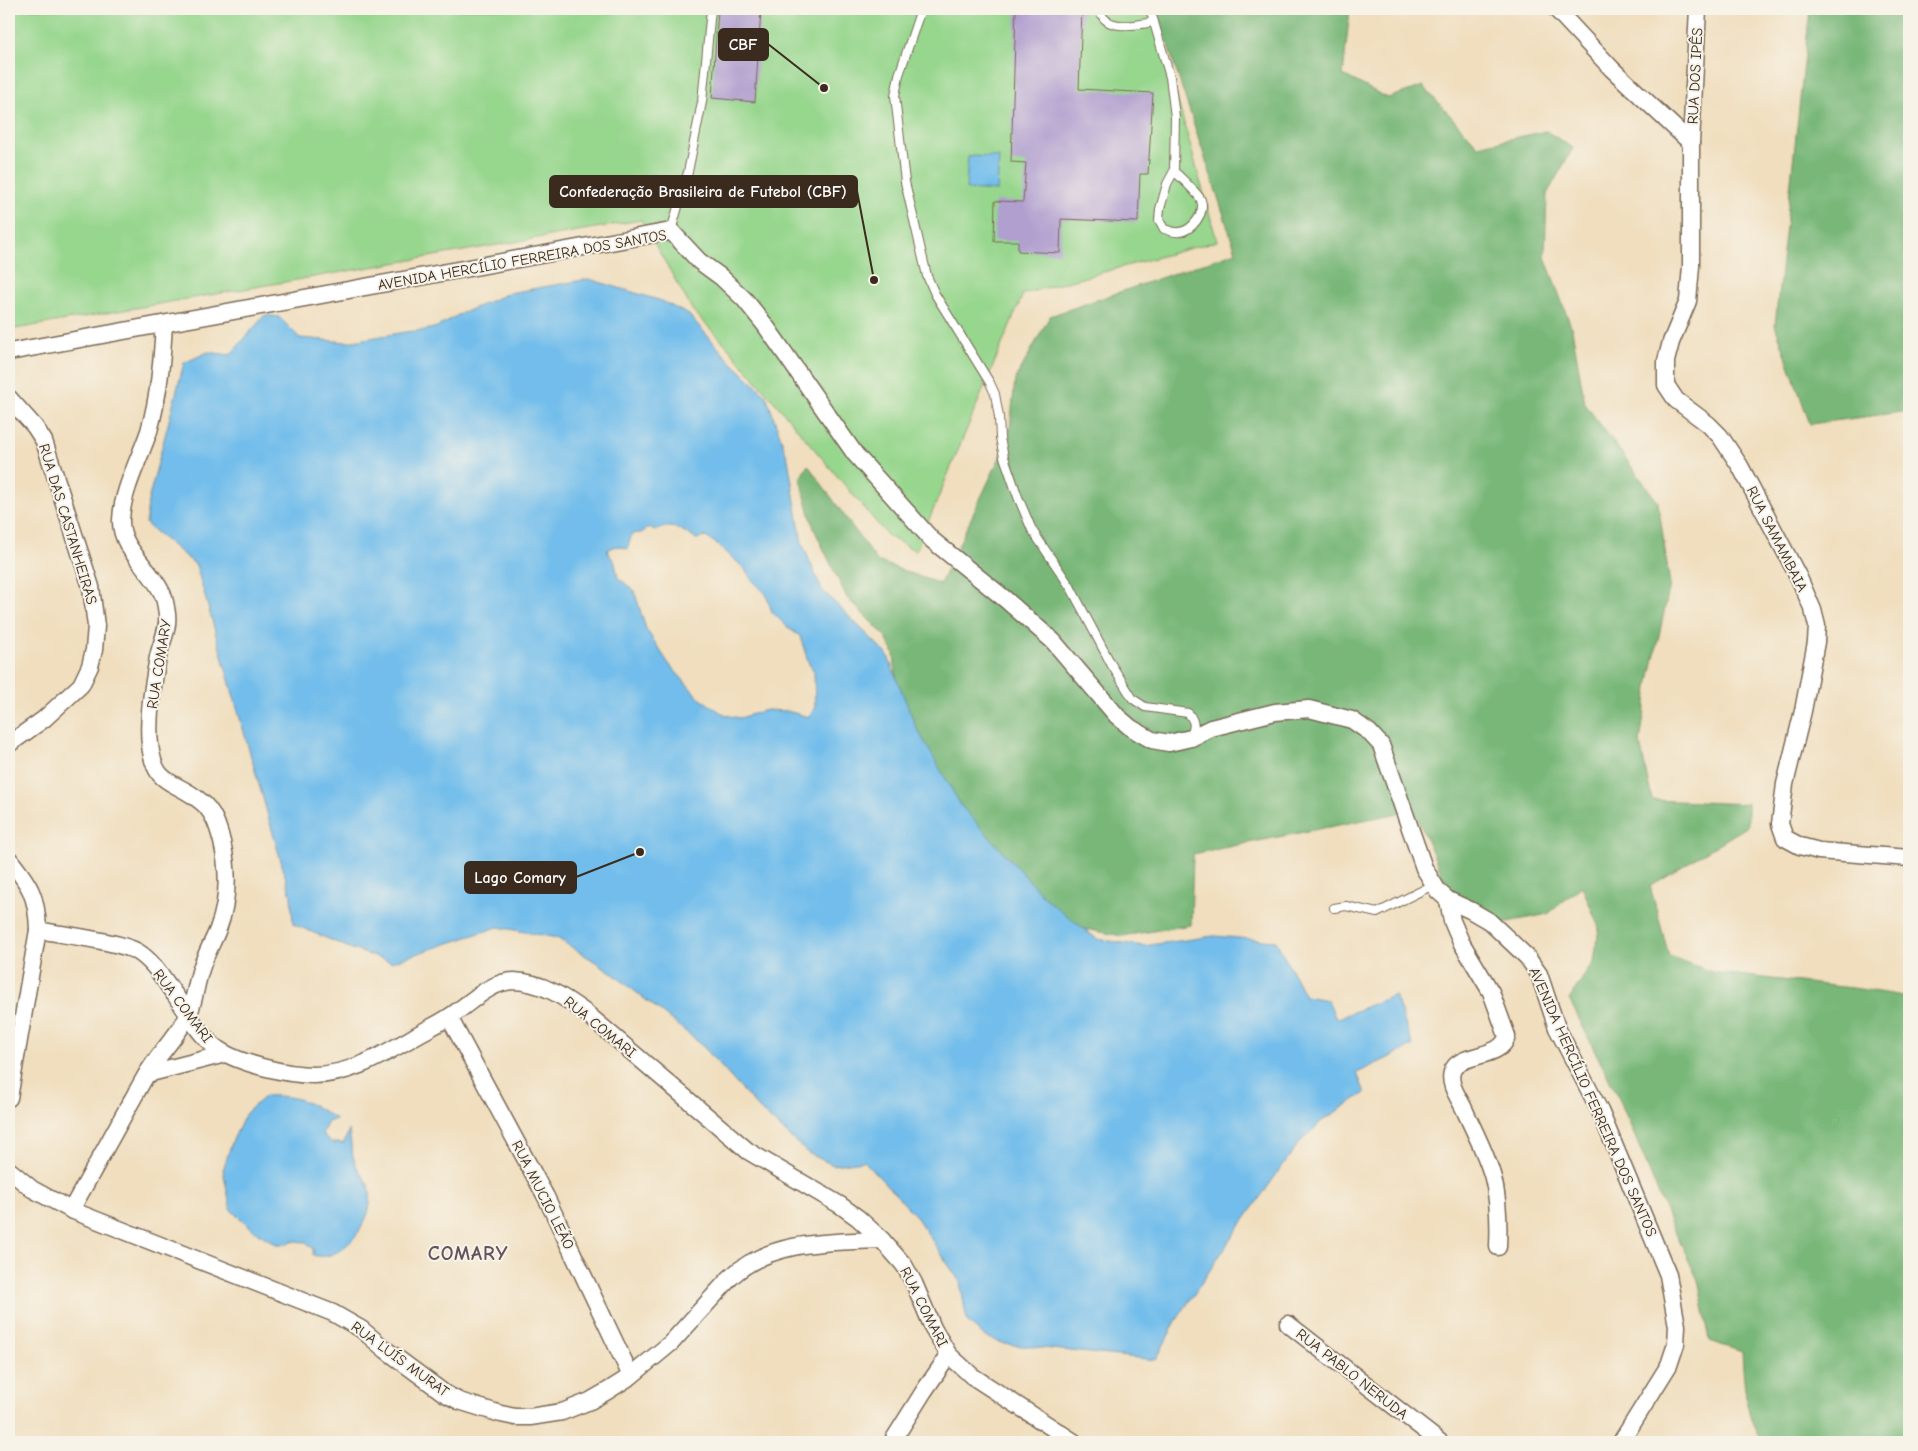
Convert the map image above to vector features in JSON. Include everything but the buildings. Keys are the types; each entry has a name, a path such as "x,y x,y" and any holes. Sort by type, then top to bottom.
{"street":[{"path":"1556,9 1612,69 1691,143"},
{"name":"RUA DOS IPÊS","path":"1691,143 1698,9"},
{"name":"RUA SAMAMBAIA","path":"1691,143 1691,266 1688,301 1670,342 1666,360 1666,385 1676,400 1708,424 1720,436 1740,466 1799,578 1813,610 1817,626 1812,660 1785,784 1780,824 1785,838 1800,846 1819,851 1909,858"},
{"name":"AVENIDA HERCÍLIO FERREIRA DOS SANTOS","path":"9,352 671,232 699,260 721,276 745,300 766,325 855,454 932,540 1053,641 1117,716 1131,728 1152,740 1169,743 1191,738 1211,728 1284,711 1309,709 1352,720 1369,732 1380,745 1424,868 1433,885 1448,900 1489,921 1527,957 1540,974 1557,1028 1600,1111 1668,1275 1677,1326 1676,1344 1669,1365 1621,1442"},
{"name":"RUA COMARY","path":"164,324 156,400 149,429 125,499 121,519 122,535 162,592 168,618 159,654 152,696 150,745 156,770 163,779 199,800 208,808 217,821 225,856 228,879 224,913 201,967 189,1015"},
{"name":"RUA DAS CASTANHEIRAS","path":"9,398 35,427 44,441 91,587 96,626 90,666 81,685 44,718 9,744"},
{"path":"9,859 31,890 37,910 38,930 9,1098"},
{"path":"1448,900 1452,921 1461,942 1491,992 1506,1036 1505,1042 1497,1049 1458,1064 1452,1070 1451,1079 1455,1093 1494,1179 1499,1218 1498,1247"},
{"name":"RUA COMARI","path":"38,930 112,944 136,951 148,960 213,1046 225,1054 244,1062 273,1069 313,1075 329,1074 353,1068 379,1057 450,1017 490,988 500,984 522,982 547,988 586,1013 748,1152 840,1205 858,1218 882,1240 904,1265 914,1283 932,1328 949,1355 972,1376 1074,1442"},
{"path":"71,1210 147,1074 189,1015"},
{"name":"RUA MUCIO LEÃO","path":"450,1017 546,1197 631,1376"},
{"path":"147,1074 225,1054"},
{"name":"RUA LUÍS MURAT","path":"9,1170 32,1189 71,1210 345,1319 444,1393 472,1406 515,1417 530,1417 562,1412 590,1401 631,1376 671,1343 738,1270 756,1258 801,1246 882,1240"},
{"name":"RUA PABLO NERUDA","path":"1288,1324 1440,1442"},
{"path":"892,1442 949,1355"}],"lane":[{"path":"671,232 688,172 702,102 711,9"},
{"path":"921,9 898,75 895,96 905,182 927,276 935,294 995,394 1004,457 1032,530 1072,588 1110,664 1133,699 1144,707 1188,713 1193,718 1194,728 1191,738"},
{"path":"1100,9 1101,16 1108,22 1135,25 1154,22"},
{"path":"1150,9 1170,77 1175,117 1174,171 1162,198 1159,220 1164,229 1180,232 1190,228 1200,215 1202,208 1200,200 1174,171"},
{"path":"1334,908 1346,906 1377,913 1433,885"}],"green space":[{"path":"9,9 1152,9 1217,241 1023,294 916,551 888,536 727,346 693,311 641,220 9,330"},
{"path":"1156,9 1350,9 1343,75 1388,98 1423,86 1478,146 1546,131 1573,148 1547,194 1545,257 1572,329 1585,404 1658,502 1670,585 1649,681 1640,743 1652,800 1748,804 1748,826 1650,886 1669,956 1712,972 1860,989 1909,997 1909,1442 1762,1442 1756,1432 1749,1410 1742,1352 1710,1341 1698,1280 1669,1219 1621,1103 1569,999 1594,961 1599,928 1582,886 1548,914 1487,926 1446,884 1414,810 1193,854 1191,925 1122,936 1080,928 1031,895 946,803 901,725 894,654 885,636 847,598 814,529 800,478 808,465 877,561 940,584 1009,438 1015,380 1050,316 1236,252"},
{"path":"1810,9 1909,9 1909,411 1810,424 1775,325"}],"water":[{"path":"968,156 999,157 997,191 966,189"},
{"path":"589,279 662,301 689,315 730,361 766,395 788,459 802,543 822,590 887,654 916,727 962,807 1046,899 1097,939 1143,946 1214,936 1276,941 1305,996 1328,1000 1336,1019 1395,995 1413,1046 1357,1073 1365,1093 1322,1121 1299,1143 1236,1231 1176,1321 1156,1360 1004,1344 984,1336 967,1321 960,1282 915,1215 864,1161 833,1165 808,1153 759,1109 700,1043 607,969 557,938 498,927 391,962 352,949 293,924 291,896 196,565 146,524 148,501 184,363 208,352 230,355 265,315 279,317 300,338 347,342 437,327 460,314 509,293","holes":["650,527 653,529 673,527 696,539 706,537 717,544 744,568 753,581 766,594 772,612 788,628 800,636 809,664 814,671 815,707 809,717 787,711 766,710 740,718 725,715 699,698 669,664 646,629 634,590 618,578 615,563 607,551 616,546 627,549 632,534 641,533"]},
{"path":"265,1096 295,1098 318,1108 336,1119 328,1122 322,1133 331,1143 344,1143 349,1130 354,1161 368,1185 370,1199 368,1212 356,1236 336,1253 324,1256 313,1255 313,1249 306,1242 294,1241 287,1244 276,1244 255,1231 231,1210 223,1170 232,1142 246,1113"}],"place":[{"name":"CBF","path":"824,88"},
{"name":"Confederação Brasileira de Futebol (CBF)","path":"874,280"},
{"name":"Lago Comary","path":"640,852"}],"district":[{"name":"COMARY","path":"468,1253"}]}
